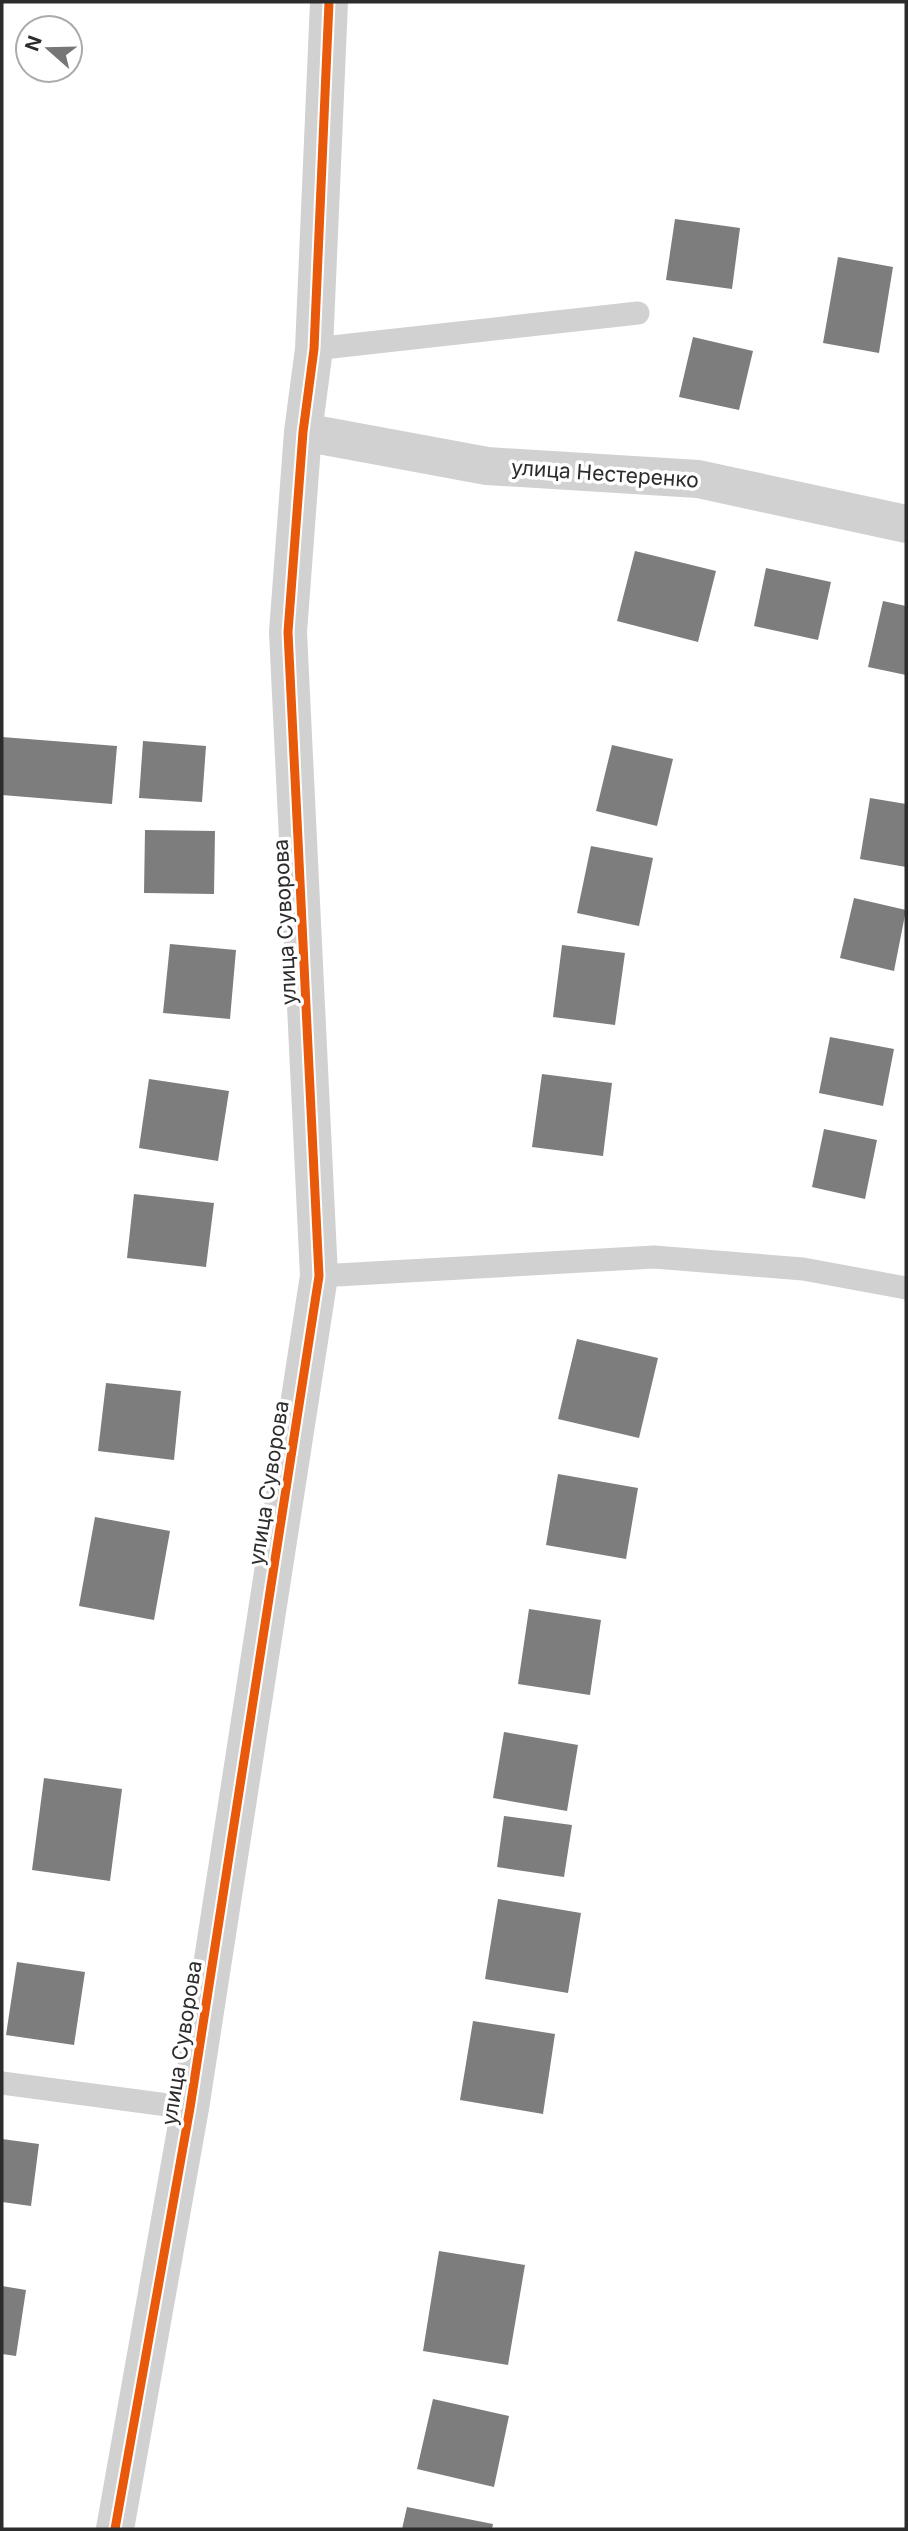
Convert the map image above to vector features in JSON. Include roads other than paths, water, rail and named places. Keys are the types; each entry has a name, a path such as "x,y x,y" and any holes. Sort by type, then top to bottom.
{"street":[{"name":"улица Суворова","path":"115,2529 190,2108 319,1276 288,632 303,432 314,349 328,2"},
{"name":"улица Нестеренко","path":"303,432 487,466 698,479 906,524"}],"lane":[{"path":"314,349 639,313"},
{"path":"319,1276 654,1257 803,1269 906,1288"},
{"path":"2,2083 190,2108"}]}
